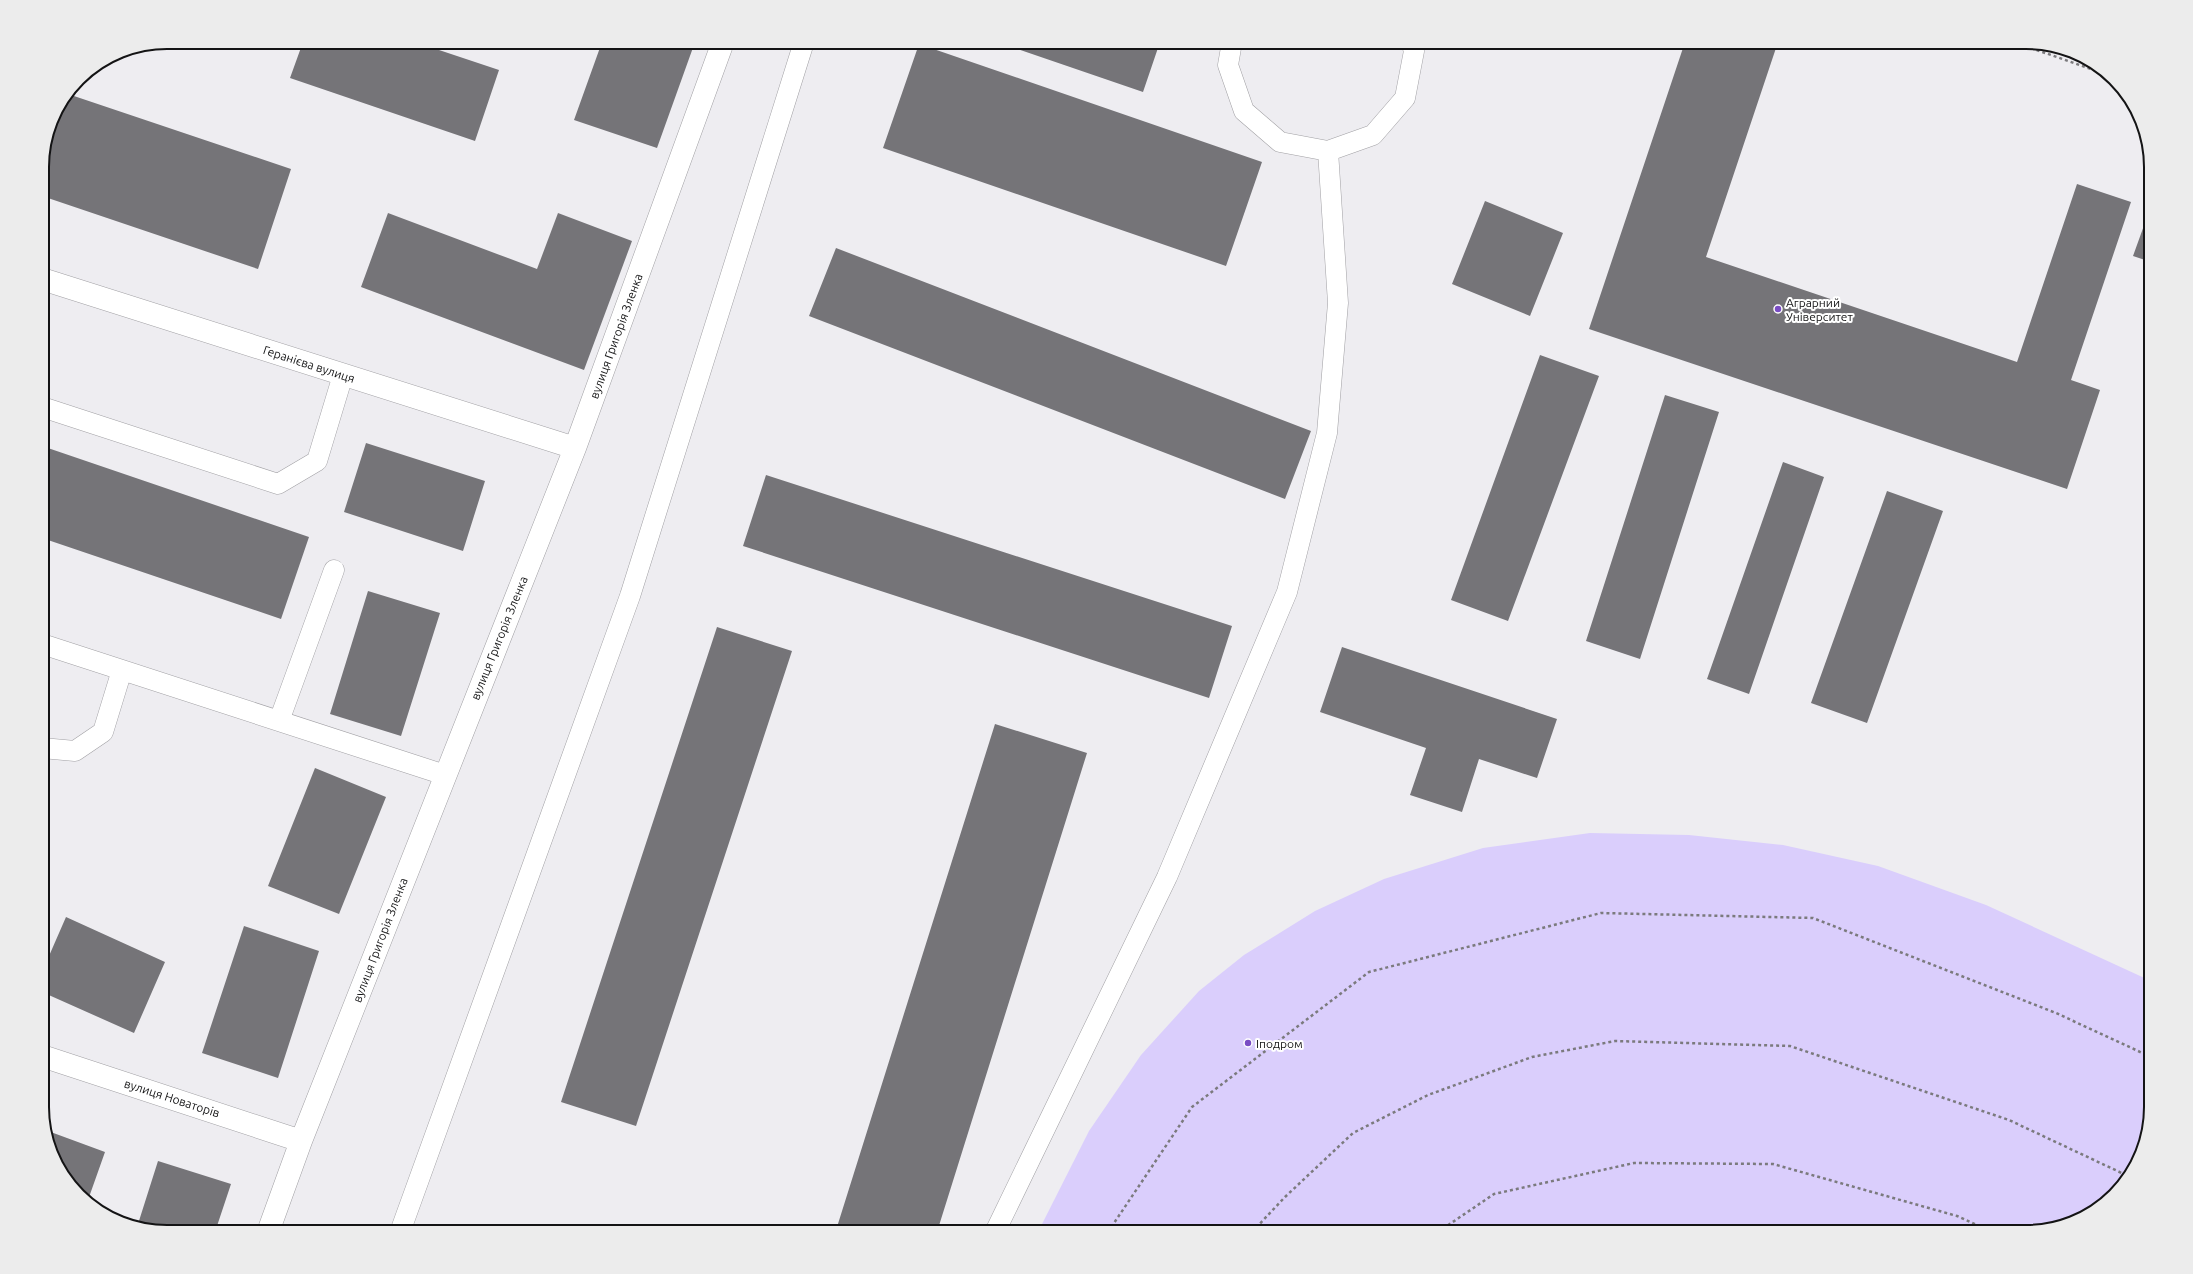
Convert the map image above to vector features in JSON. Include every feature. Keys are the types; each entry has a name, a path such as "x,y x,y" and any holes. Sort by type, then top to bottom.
{"street":[{"name":"вулиця Григорія Зленка","path":"271,1225 301,1140 575,448 720,49"},
{"name":"Геранієва вулиця","path":"49,281 575,448"},
{"name":"вулиця Новаторів","path":"49,1058 301,1140"}],"lane":[{"path":"403,1225 630,596 802,49"},
{"path":"1231,49 1228,65 1244,110 1280,142 1328,151 1373,135 1404,98 1413,49"},
{"path":"998,1225 1167,877 1287,592 1326,432 1338,303 1328,151"},
{"path":"49,409 278,484 317,461 343,375"},
{"path":"279,721 334,570"},
{"path":"49,646 445,775"},
{"path":"49,749 75,751 103,732 122,670"}],"path":[{"path":"2036,50 2092,70"},
{"path":"1113,1225 1192,1106 1369,972 1601,913 1813,918 2056,1013 2144,1054"},
{"path":"1258,1225 1284,1197 1353,1133 1428,1095 1532,1057 1615,1041 1790,1046 2010,1120 2123,1174"},
{"path":"1448,1225 1494,1194 1634,1163 1641,1163 1773,1164 1957,1216 1977,1225"}],"shaded area":[{"path":"1590,833 1689,835 1783,845 1878,866 1986,905 2144,978 2144,1107 2140,1138 2135,1152 2120,1179 2110,1191 2098,1201 2071,1216 2042,1224 1042,1225 1089,1131 1141,1055 1199,991 1244,955 1315,911 1384,879 1483,848"}],"building":[{"path":"300,49 436,49 499,70 475,141 290,78"},
{"path":"599,49 692,49 657,148 574,120"},
{"path":"917,49 934,49 1262,162 1226,266 883,148"},
{"path":"1017,49 1158,49 1143,92"},
{"path":"1683,49 1776,49 1706,257 2017,362 2077,184 2131,202 2071,380 2100,390 2067,489 1589,329"},
{"path":"73,96 291,169 258,269 49,198 49,159 53,136 61,115"},
{"path":"1485,201 1563,233 1530,316 1452,284"},
{"path":"388,213 537,269 558,213 632,241 584,370 361,287"},
{"path":"2144,225 2144,260 2133,256"},
{"path":"836,248 1311,431 1285,499 809,316"},
{"path":"1540,355 1599,376 1508,621 1451,600"},
{"path":"1665,395 1719,412 1640,659 1586,641"},
{"path":"366,443 485,481 463,551 344,512"},
{"path":"49,448 309,537 281,619 49,540"},
{"path":"1783,462 1824,477 1749,694 1707,679"},
{"path":"766,475 1232,626 1209,698 743,546"},
{"path":"1887,491 1943,511 1867,723 1811,703"},
{"path":"368,591 440,613 401,736 330,714"},
{"path":"717,627 792,651 636,1126 561,1102"},
{"path":"1342,647 1557,719 1537,778 1479,759 1462,812 1410,795 1426,748 1320,712"},
{"path":"995,724 1087,753 939,1225 838,1225"},
{"path":"315,768 386,797 339,914 268,886"},
{"path":"66,917 165,962 134,1033 49,995 49,956"},
{"path":"244,926 319,951 278,1078 202,1053"},
{"path":"52,1132 105,1152 89,1196 69,1173 55,1145"},
{"path":"158,1161 231,1184 217,1225 167,1225 139,1222"}],"place":[{"name":"Аграрний Університет","path":"1778,309"},
{"name":"Іподром","path":"1248,1043"}]}
